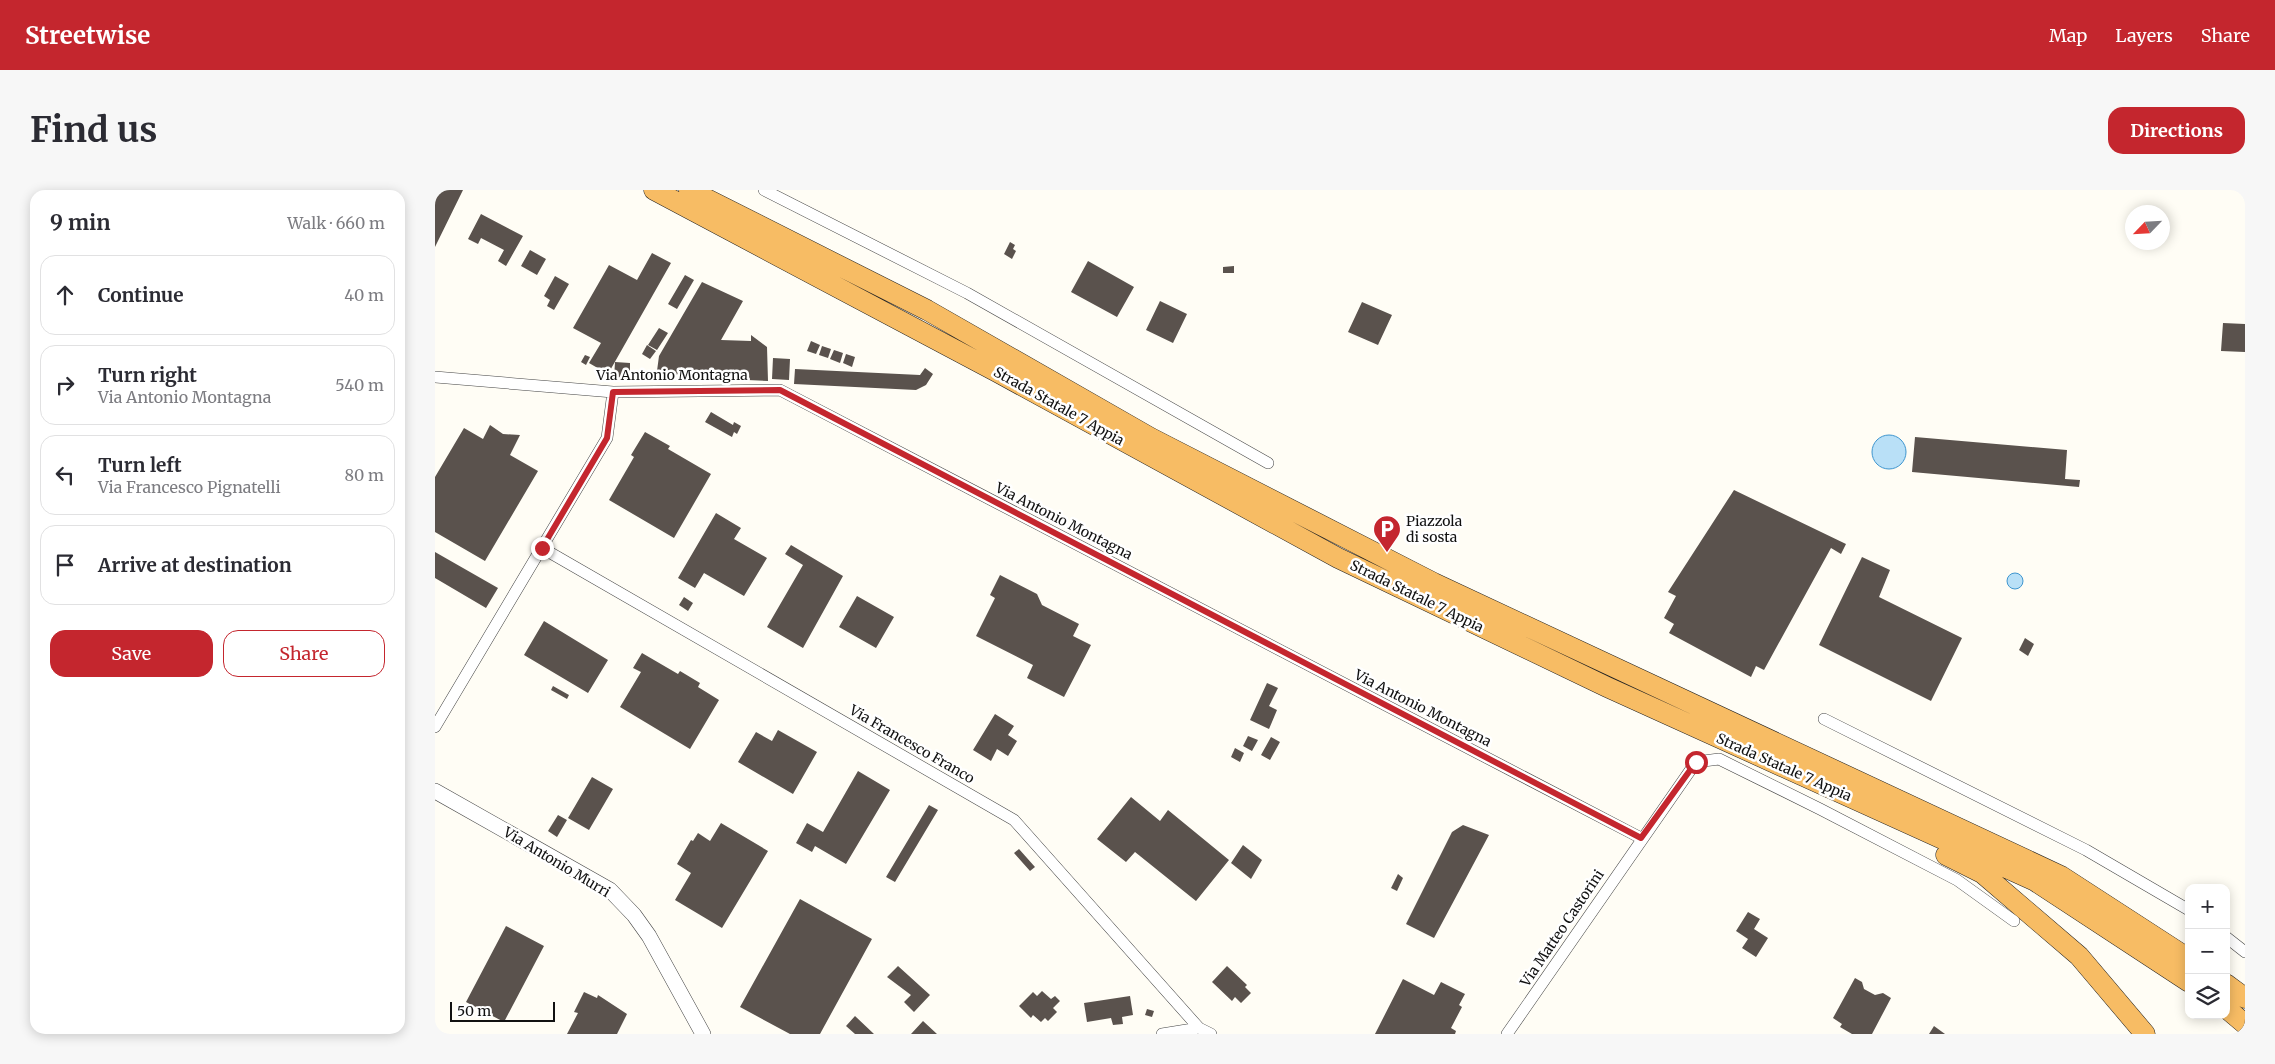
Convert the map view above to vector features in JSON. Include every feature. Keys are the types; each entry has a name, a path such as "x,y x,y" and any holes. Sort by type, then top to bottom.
{"highway":[{"name":"Strada Statale 7 Appia","path":"654,190 988,367 1338,558 1607,687 2035,882 2185,979"},
{"name":"Strada Statale 7 Appia","path":"689,190 927,310 1151,438 1434,583 2061,876 2185,956"},
{"path":"1786,768 1911,838 1982,873 2079,956 2145,1034"},
{"path":"2230,987 2245,998"},
{"path":"2230,1011 2245,1024"}],"street":[{"path":"764,190 967,293 1267,464"},
{"name":"Via Antonio Montagna","path":"435,378 613,392 780,390 1641,838"},
{"path":"435,728 607,438 613,392"},
{"name":"Via Francesco Franco","path":"542,548 1014,820 1199,1028 1211,1034"},
{"path":"1824,719 2086,850 2185,908"},
{"name":"Via Matteo Castorini","path":"1507,1034 1641,838 1696,762 1719,760 1957,880 2015,921"},
{"name":"Via Antonio Murri","path":"435,791 610,890 634,915 649,936 703,1034"},
{"path":"2230,940 2245,952"},
{"path":"1162,1034 1199,1028"}],"water":[{"path":"1889,435 1896,436 1901,440 1905,445 1905,459 1901,464 1896,468 1889,469 1882,468 1877,464 1873,459 1872,452 1873,445 1877,440 1882,436"},
{"path":"2012,573 2018,573 2023,578 2021,587 2012,589 2007,584 2007,578"}],"building":[{"path":"435,190 463,190 435,247"},
{"path":"481,214 523,236 506,266 498,261 504,250 481,238 478,244 468,239"},
{"path":"1010,242 1015,245 1013,249 1016,251 1012,259 1004,254"},
{"path":"530,250 546,259 537,275 521,266"},
{"path":"652,253 671,263 608,374 589,363 601,343 573,328 609,265 637,280"},
{"path":"1088,261 1134,287 1117,317 1071,292"},
{"path":"1234,266 1234,273 1223,273 1223,267"},
{"path":"685,275 694,280 677,309 668,304"},
{"path":"555,276 569,284 554,310 547,306 550,300 544,296"},
{"path":"702,282 743,301 721,340 751,341 751,335 767,347 768,381 703,378 704,372 699,378 681,367 677,375 657,371 659,356"},
{"path":"1160,301 1187,314 1173,343 1146,330"},
{"path":"1362,302 1392,315 1378,345 1348,332"},
{"path":"2223,323 2245,324 2245,352 2221,351"},
{"path":"659,328 668,333 657,350 648,345"},
{"path":"811,341 820,345 816,354 807,351"},
{"path":"647,345 656,351 650,359 642,354"},
{"path":"822,346 831,349 828,358 819,355"},
{"path":"834,350 843,353 840,363 830,359"},
{"path":"846,354 855,357 852,367 843,363"},
{"path":"585,355 590,357 586,365 581,362"},
{"path":"773,358 790,359 789,380 772,379"},
{"path":"615,362 630,363 630,373 625,380 614,379"},
{"path":"925,368 933,374 926,385 916,390 794,384 795,369 920,375"},
{"path":"711,412 733,425 734,422 741,426 737,434 734,432 732,437 705,422"},
{"path":"490,425 503,434 520,435 510,455 538,471 485,561 435,532 435,477 464,428 483,439"},
{"path":"645,432 670,446 668,449 711,474 674,538 609,500 634,457 631,455"},
{"path":"1915,437 2067,450 2065,479 2080,480 2079,487 1912,472"},
{"path":"1734,490 1846,544 1841,554 1831,548 1764,670 1756,666 1751,677 1669,633 1674,624 1664,618 1676,596 1668,592"},
{"path":"716,513 741,528 734,539 767,558 744,596 704,573 695,588 678,578"},
{"path":"791,545 843,576 803,648 767,627 803,565 785,554"},
{"path":"435,552 498,588 486,608 435,578"},
{"path":"1862,557 1890,570 1879,597 1962,638 1931,701 1819,645"},
{"path":"1000,575 1037,594 1042,605 1079,624 1073,636 1091,645 1064,697 1027,678 1033,665 976,636 995,598 990,595"},
{"path":"857,596 894,617 876,648 839,627"},
{"path":"684,597 693,603 688,611 679,605"},
{"path":"544,621 608,660 588,693 524,655"},
{"path":"2025,638 2034,644 2028,656 2019,650"},
{"path":"642,653 678,674 680,671 700,683 698,687 719,700 690,749 620,707 641,672 633,668"},
{"path":"1267,683 1278,688 1269,706 1277,710 1269,729 1250,720"},
{"path":"553,686 569,695 567,699 551,690"},
{"path":"995,714 1014,726 1008,735 1017,741 1008,756 997,749 991,761 973,750"},
{"path":"778,730 817,752 793,794 738,762 756,732 772,741"},
{"path":"1248,736 1258,740 1252,751 1243,746"},
{"path":"1271,737 1280,742 1270,760 1261,755"},
{"path":"1235,748 1244,753 1240,762 1231,757"},
{"path":"858,771 890,790 846,864 815,846 812,852 796,843 807,823 823,832"},
{"path":"592,777 613,789 589,830 568,818"},
{"path":"1131,797 1160,821 1168,810 1229,860 1196,901 1135,852 1126,862 1097,839"},
{"path":"929,805 938,810 895,882 886,877"},
{"path":"558,815 567,820 557,837 548,831"},
{"path":"721,823 768,851 722,928 675,900 691,873 677,864 691,840 693,841 698,833 710,841"},
{"path":"1463,825 1489,835 1434,938 1406,924 1452,832"},
{"path":"1243,845 1262,860 1251,879 1231,863"},
{"path":"1019,849 1035,867 1030,871 1014,853"},
{"path":"1398,874 1403,878 1397,891 1391,888"},
{"path":"800,899 872,939 820,1034 790,1034 740,1007"},
{"path":"1748,912 1760,919 1754,929 1768,938 1756,957 1742,948 1748,939 1736,931"},
{"path":"506,926 544,946 504,1022 466,1002"},
{"path":"898,966 930,995 914,1012 904,1002 911,995 887,977"},
{"path":"1227,966 1247,985 1245,987 1251,993 1241,1003 1235,997 1232,1001 1212,982"},
{"path":"1855,978 1862,982 1864,989 1875,995 1883,993 1891,998 1872,1034 1852,1034 1840,1027 1842,1024 1833,1018"},
{"path":"1403,979 1434,995 1441,982 1465,994 1459,1005 1462,1007 1451,1028 1456,1031 1455,1034 1375,1034"},
{"path":"1042,991 1051,999 1055,996 1060,1001 1053,1008 1057,1012 1048,1021 1045,1018 1041,1022 1033,1015 1031,1018 1019,1006 1033,992 1037,996"},
{"path":"584,992 597,998 598,995 627,1014 617,1034 567,1034 578,1013 574,1012"},
{"path":"1130,996 1133,1015 1122,1017 1123,1024 1113,1025 1111,1018 1087,1022 1084,1003"},
{"path":"1147,1009 1154,1011 1152,1017 1145,1015"},
{"path":"855,1016 874,1034 855,1034 846,1026"},
{"path":"923,1021 937,1034 911,1034"},
{"path":"1934,1026 1945,1034 1929,1034"}],"place":[{"name":"Piazzola di sosta","path":"1387,553"}],"route":[{"path":"542,548 607,438 613,392 780,390 1641,838 1696,762"}]}
